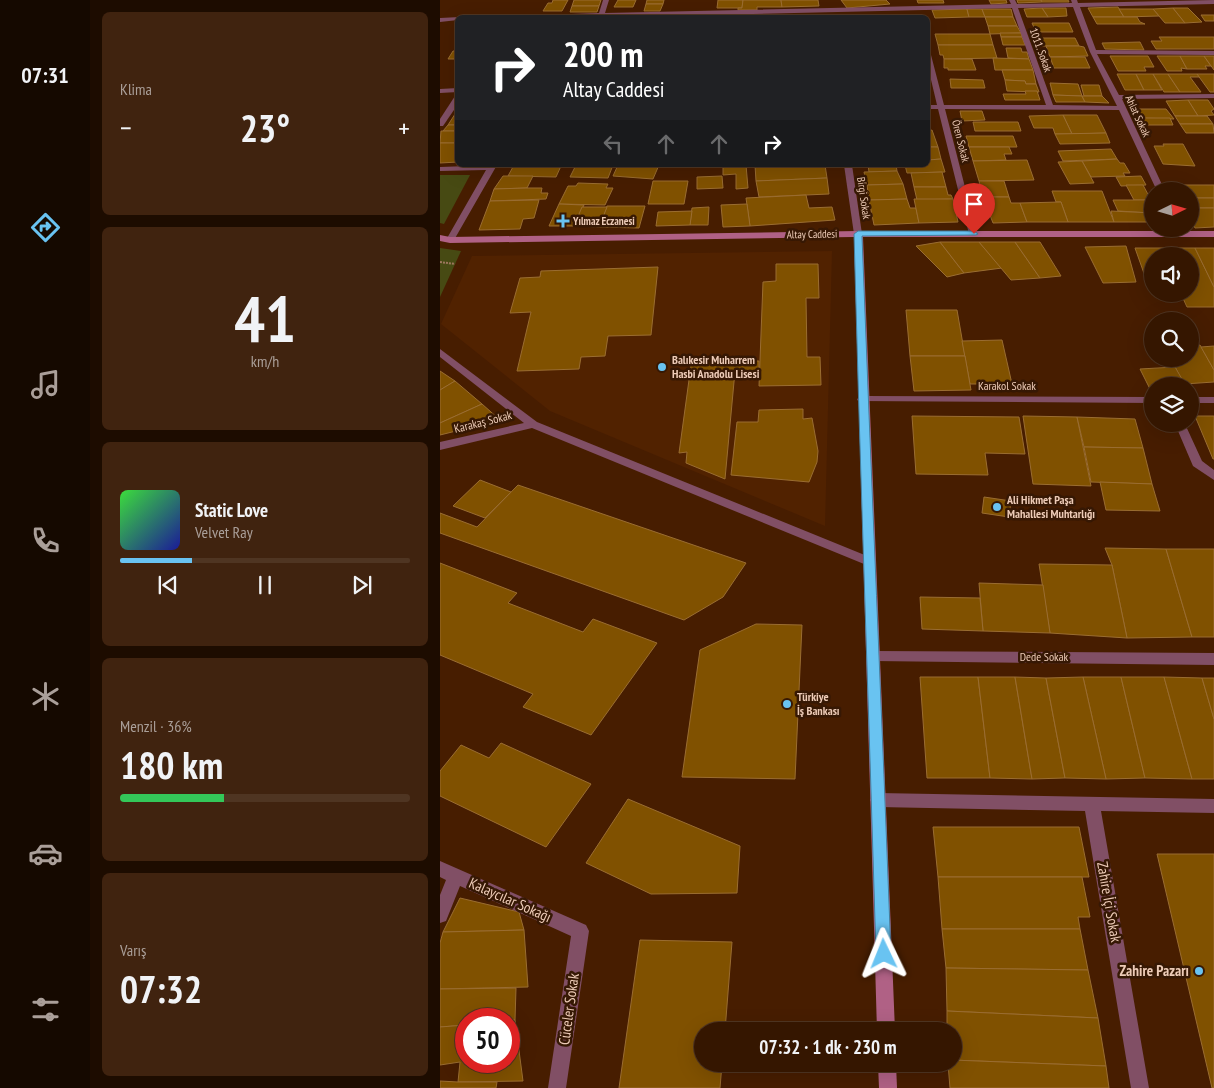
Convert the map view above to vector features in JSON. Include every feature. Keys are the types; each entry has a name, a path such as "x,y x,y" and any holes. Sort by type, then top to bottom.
{"main road":[{"name":"Altay Caddesi","path":"445,239 1144,232"},
{"name":"Altay Caddesi","path":"1199,233 1214,234"},
{"path":"858,234 862,400 868,561 874,656 886,1022"},
{"path":"887,1072 888,1088"}],"street":[{"path":"602,14 606,0"},
{"path":"827,0 832,14"},
{"path":"913,0 917,15"},
{"name":"Ahlat Sokak","path":"1075,2 1093,52 1117,97 1157,182"},
{"path":"593,15 832,14 1013,3 1214,2"},
{"name":"1011. Sokak","path":"1013,3 1050,107"},
{"path":"440,20 455,18"},
{"path":"1093,52 1214,53"},
{"name":"Ören Sokak","path":"930,78 941,107 974,234"},
{"path":"440,91 455,90"},
{"path":"1117,97 1214,96"},
{"path":"440,124 455,102"},
{"path":"930,107 1122,108"},
{"path":"440,169 475,167"},
{"path":"445,239 491,167"},
{"name":"Birgi Sokak","path":"848,167 858,234"},
{"path":"440,352 533,424 868,561"},
{"name":"Karakol Sokak","path":"862,400 1144,400"},
{"path":"1199,400 1214,400"},
{"name":"Karakaş Sokak","path":"440,446 533,424"},
{"path":"1183,432 1197,463 1214,476"},
{"name":"Dede Sokak","path":"874,656 1214,659"},
{"path":"878,800 1214,806"},
{"name":"Zahire İçi Sokak","path":"1092,804 1140,1088"},
{"name":"Kalaycılar Sokağı","path":"440,869 580,931"},
{"path":"440,915 456,876"},
{"name":"Cüceler Sokak","path":"558,1088 580,931"}],"path":[{"path":"440,262 455,264"}],"shaded area":[{"path":"440,175 470,175 444,224 440,223"},
{"path":"440,248 461,251 440,297"},
{"name":"Balıkesir Muharrem Hasbi Anadolu Lisesi","path":"832,251 825,526 550,411 441,324 472,256"}],"building":[{"path":"553,0 568,0 562,11 543,11 548,3 552,3"},
{"path":"574,0 601,0 599,6 572,6"},
{"path":"618,0 636,0 633,7 614,7"},
{"path":"647,0 664,0 663,4 646,4"},
{"path":"718,0 743,0 742,8 717,8"},
{"path":"743,0 781,0 782,7 757,7 757,10 738,10 738,8 742,8"},
{"path":"781,0 818,0 819,6 782,7"},
{"path":"841,0 886,0 890,4 847,8"},
{"path":"917,0 943,0 944,3 918,3"},
{"path":"989,0 1006,0 1007,3 991,4"},
{"path":"1017,0 1041,0 1042,2 1018,3"},
{"path":"1041,0 1068,0 1069,2 1042,2"},
{"path":"646,4 663,4 660,11 644,11"},
{"path":"572,6 599,6 597,12 570,12"},
{"path":"1118,7 1124,17 1093,17 1088,8"},
{"path":"1042,8 1066,8 1067,16 1048,17"},
{"path":"1042,8 1048,17 1027,17 1024,9"},
{"path":"1173,8 1185,23 1165,23 1153,9"},
{"path":"1173,8 1188,8 1202,22 1185,23"},
{"path":"967,9 969,17 935,18 932,10"},
{"path":"967,9 982,9 985,17 969,17"},
{"path":"982,9 1011,9 1013,17 985,17"},
{"path":"1119,9 1153,9 1159,16 1124,17"},
{"path":"1201,15 1214,15 1214,21 1205,21"},
{"path":"985,17 1013,17 1017,26 988,26"},
{"path":"1093,17 1137,17 1140,22 1145,24 1097,24"},
{"path":"1032,23 1069,23 1073,32 1036,32"},
{"path":"988,26 1017,26 1021,33 990,34"},
{"path":"1000,33 1021,33 1022,37 1001,37"},
{"path":"935,34 990,34 993,45 938,45"},
{"path":"1001,37 1022,37 1025,45 1003,45"},
{"path":"1159,37 1214,37 1214,49 1156,49 1151,41 1162,41"},
{"path":"1034,38 1075,38 1079,46 1037,46"},
{"path":"1140,42 1144,50 1105,49 1102,43"},
{"path":"938,45 993,45 997,58 944,59 943,55 940,55"},
{"path":"1046,46 1084,47 1088,56 1050,57"},
{"path":"1006,48 1021,48 1022,52 1027,52 1029,59 1008,58"},
{"path":"453,51 455,51 455,59 448,59"},
{"path":"1110,56 1148,56 1154,67 1144,67 1146,71 1118,71"},
{"path":"1157,56 1180,56 1187,69 1181,68 1182,71 1167,71"},
{"path":"1180,56 1204,56 1211,66 1205,66 1207,69 1187,69"},
{"path":"1204,56 1214,56 1214,70"},
{"path":"1050,57 1085,57 1090,68 1054,68"},
{"path":"993,58 1029,59 1033,70 995,70"},
{"path":"944,59 972,59 976,70 948,70 948,68 944,68"},
{"path":"1002,70 1033,70 1036,84 1026,84 1025,81 1005,80"},
{"path":"1117,74 1136,74 1144,90 1125,90"},
{"path":"1136,74 1153,74 1162,90 1144,90"},
{"path":"1153,74 1168,74 1180,92 1164,92"},
{"path":"1168,74 1197,74 1200,77 1190,77 1201,92 1180,92"},
{"path":"1197,74 1214,74 1214,92 1210,92"},
{"path":"950,79 983,80 985,88 951,88"},
{"path":"1005,80 1025,81 1026,84 1036,84 1039,92 1007,91"},
{"path":"1050,83 1078,84 1082,96 1053,95"},
{"path":"1081,85 1099,85 1102,96 1084,96"},
{"path":"1025,91 1037,91 1040,100 1005,100 1003,94 1026,94"},
{"path":"1053,95 1082,96 1085,102 1056,102"},
{"path":"1082,96 1102,96 1109,103 1085,102"},
{"path":"1188,100 1208,100 1214,109 1211,111 1214,115 1198,116"},
{"path":"1188,100 1198,116 1175,116 1166,101"},
{"path":"1135,109 1166,109 1174,119 1139,118"},
{"path":"960,111 982,111 985,120 962,121"},
{"path":"455,114 455,125 448,125"},
{"path":"1063,115 1097,115 1106,133 1072,134"},
{"path":"1063,115 1072,134 1055,134 1053,128 1034,128 1029,116"},
{"path":"1175,116 1207,116 1213,124 1180,124"},
{"path":"1139,118 1170,118 1173,125 1142,125"},
{"path":"973,122 1018,122 1021,131 975,131"},
{"path":"1180,124 1213,124 1214,133 1186,133"},
{"path":"448,125 455,125 455,131 443,131"},
{"path":"930,130 932,130 938,147 930,147"},
{"path":"441,131 455,131 455,143 440,143"},
{"path":"1106,133 1110,143 1060,144 1055,134"},
{"path":"966,136 1013,136 1017,147 969,147"},
{"path":"440,143 455,143 455,162 440,163"},
{"path":"1163,144 1183,144 1195,166 1163,164 1154,146 1164,146"},
{"path":"930,147 938,147 941,159 930,160"},
{"path":"969,147 1009,147 1012,154 1004,154 1006,160 973,161"},
{"path":"1111,149 1117,159 1063,161 1058,151"},
{"path":"941,159 945,172 907,173 906,167 930,167 930,160"},
{"path":"1117,159 1120,163 1124,163 1130,173 1123,173 1125,176 1091,177 1082,161"},
{"path":"1027,160 1034,180 979,181 973,161"},
{"path":"1082,161 1094,183 1070,184 1058,162"},
{"path":"513,167 561,167 556,177 508,176"},
{"path":"575,167 612,167 608,178 570,177"},
{"path":"617,167 658,167 653,179 613,176"},
{"path":"723,167 746,167 748,188 736,189 736,174 723,175"},
{"path":"755,167 825,167 827,178 756,181"},
{"path":"868,167 896,167 897,171 869,172"},
{"path":"897,171 903,184 867,185 864,172"},
{"path":"942,172 946,187 914,187 911,173"},
{"path":"503,176 533,176 527,188 494,189"},
{"path":"722,176 723,188 697,189 697,177"},
{"path":"1141,176 1144,185 1121,186 1116,177"},
{"path":"827,178 829,194 759,197 756,181"},
{"path":"653,181 688,181 684,204 648,204"},
{"path":"979,181 1004,181 1009,197 983,197"},
{"path":"578,183 608,184 606,188 613,188 605,205 559,204 568,186 576,186"},
{"path":"903,184 907,199 869,200 867,185"},
{"path":"1126,185 1143,185 1144,200 1134,200"},
{"path":"1199,185 1214,185 1214,198 1199,198"},
{"path":"914,187 946,187 948,195 951,195 953,199 917,200"},
{"path":"542,188 541,193 548,193 546,199 490,201 494,189"},
{"path":"1052,191 1102,191 1114,222 1068,222 1061,202 1056,202"},
{"path":"806,195 809,208 832,207 835,220 750,226 746,198"},
{"path":"983,197 1009,197 1011,203 1020,203 1027,222 993,223"},
{"path":"1199,198 1214,198 1214,208 1199,208"},
{"path":"907,199 910,208 916,208 919,223 874,225 869,200"},
{"path":"914,199 953,199 958,222 919,223"},
{"path":"539,200 534,218 523,219 520,229 479,230 490,201"},
{"path":"1113,200 1144,200 1144,213 1118,211"},
{"path":"1061,202 1068,222 1027,222 1020,203"},
{"path":"559,204 584,205 574,226 549,226"},
{"path":"747,204 750,226 723,227 721,205"},
{"path":"607,206 645,206 639,228 599,227"},
{"path":"582,207 607,207 599,227 574,226"},
{"path":"709,207 708,225 690,225 692,208"},
{"path":"1199,208 1214,208 1214,227 1199,228"},
{"path":"692,211 690,225 656,226 658,212"},
{"path":"1111,211 1144,213 1144,222 1114,222"},
{"path":"940,242 964,273 947,277 916,246"},
{"path":"940,242 979,242 1002,268 964,273"},
{"path":"979,242 1015,242 1040,278 1011,280"},
{"path":"1015,242 1040,242 1061,276 1040,278"},
{"path":"1126,246 1136,282 1103,283 1085,247"},
{"path":"1135,248 1144,248 1144,273"},
{"path":"1199,248 1214,248 1214,287 1199,256"},
{"path":"1199,256 1214,287 1214,307 1187,307 1185,302 1199,302"},
{"path":"776,264 818,264 819,298 806,298 807,357 820,357 821,385 759,386 763,282 776,281"},
{"path":"658,267 651,335 608,336 605,356 581,357 579,369 517,371 531,312 510,313 520,278 540,277 541,271"},
{"path":"906,310 957,310 965,356 910,356"},
{"path":"1002,340 1012,384 970,384 962,341"},
{"path":"1199,345 1214,370 1214,382 1199,383 1199,377 1180,377 1175,367 1199,367"},
{"path":"1214,346 1214,370 1201,347"},
{"path":"910,356 965,356 971,390 914,391"},
{"path":"692,358 737,358 737,361 759,361 759,371 735,371 725,479 686,463 687,452 679,453"},
{"path":"1175,367 1181,377 1144,377 1140,369"},
{"path":"440,371 455,381 440,390"},
{"path":"455,381 482,404 440,423 440,390"},
{"path":"482,404 500,420 440,435 440,423"},
{"path":"803,409 803,419 812,418 818,451 817,462 809,482 731,475 737,422 758,422 759,410"},
{"path":"912,416 1019,417 1025,454 985,453 988,475 916,474"},
{"path":"1023,416 1077,417 1091,486 1033,484"},
{"path":"1199,416 1214,416 1213,459 1199,426"},
{"path":"1077,417 1135,419 1143,448 1084,447"},
{"path":"1084,447 1143,448 1152,484 1091,482"},
{"path":"480,480 511,492 485,518 453,506"},
{"path":"1100,482 1152,484 1160,511 1106,510"},
{"path":"518,485 746,563 723,597 684,620 440,533 440,513 477,527"},
{"name":"Ali Hikmet Paşa Mahallesi Muhtarlığı","path":"984,497 1011,501 1009,517 982,513"},
{"path":"1105,548 1166,549 1192,637 1127,638 1112,565"},
{"path":"1166,549 1214,549 1214,637 1192,637"},
{"path":"440,563 517,593 508,603 583,632 593,619 657,643 591,735 523,707 533,694 440,655"},
{"path":"1039,564 1112,565 1127,638 1050,633"},
{"path":"979,583 1043,585 1050,633 983,631"},
{"path":"920,597 980,598 983,631 922,629"},
{"path":"756,624 802,625 795,779 682,777 700,650"},
{"path":"920,677 978,677 990,778 927,778"},
{"path":"978,677 1015,677 1032,779 990,778"},
{"path":"1015,677 1046,678 1065,778 1032,779"},
{"path":"1083,677 1121,677 1145,778 1106,779"},
{"path":"1083,677 1106,779 1065,778 1046,678"},
{"path":"1121,677 1164,677 1192,779 1145,778"},
{"path":"1164,677 1202,678 1214,719 1214,779 1192,779"},
{"path":"1202,678 1214,678 1214,719"},
{"path":"501,743 591,784 546,847 440,796 440,771 461,745 489,758"},
{"path":"628,799 740,846 737,893 651,894 586,863"},
{"path":"933,827 1079,827 1089,877 938,877"},
{"name":"Zahire Pazarı","path":"1157,854 1214,854 1214,1088 1212,1088"},
{"path":"938,877 1082,877 1090,917 1078,917 1080,929 942,929"},
{"path":"460,898 519,912 524,930 443,932"},
{"path":"942,929 1080,929 1088,970 946,968"},
{"path":"524,930 528,987 440,989 440,943 443,932"},
{"path":"640,940 732,942 726,1022 694,1022 694,1072 721,1072 720,1088 619,1088"},
{"path":"946,968 1088,970 1098,1018 947,1011"},
{"path":"516,988 515,1008 455,1008 455,1026 440,1027 440,989"},
{"path":"947,1011 1098,1018 1106,1066 962,1060 962,1022 947,1022"},
{"path":"455,1026 455,1063 440,1065 440,1027"},
{"path":"520,1058 523,1081 458,1082 459,1073 520,1073"},
{"path":"962,1060 1106,1066 1109,1088 950,1088 949,1072 962,1072"},
{"path":"440,1081 497,1082 496,1088 440,1088"}],"place":[{"name":"Yılmaz Eczanesi","path":"563,221"},
{"name":"Balıkesir Muharrem Hasbi Anadolu Lisesi","path":"662,367"},
{"name":"Ali Hikmet Paşa Mahallesi Muhtarlığı","path":"997,507"},
{"name":"Türkiye İş Bankası","path":"787,704"},
{"name":"Zahire Pazarı","path":"1199,971"}],"route":[{"path":"884,954 874,656 868,561 862,400 858,234 974,234"}]}
